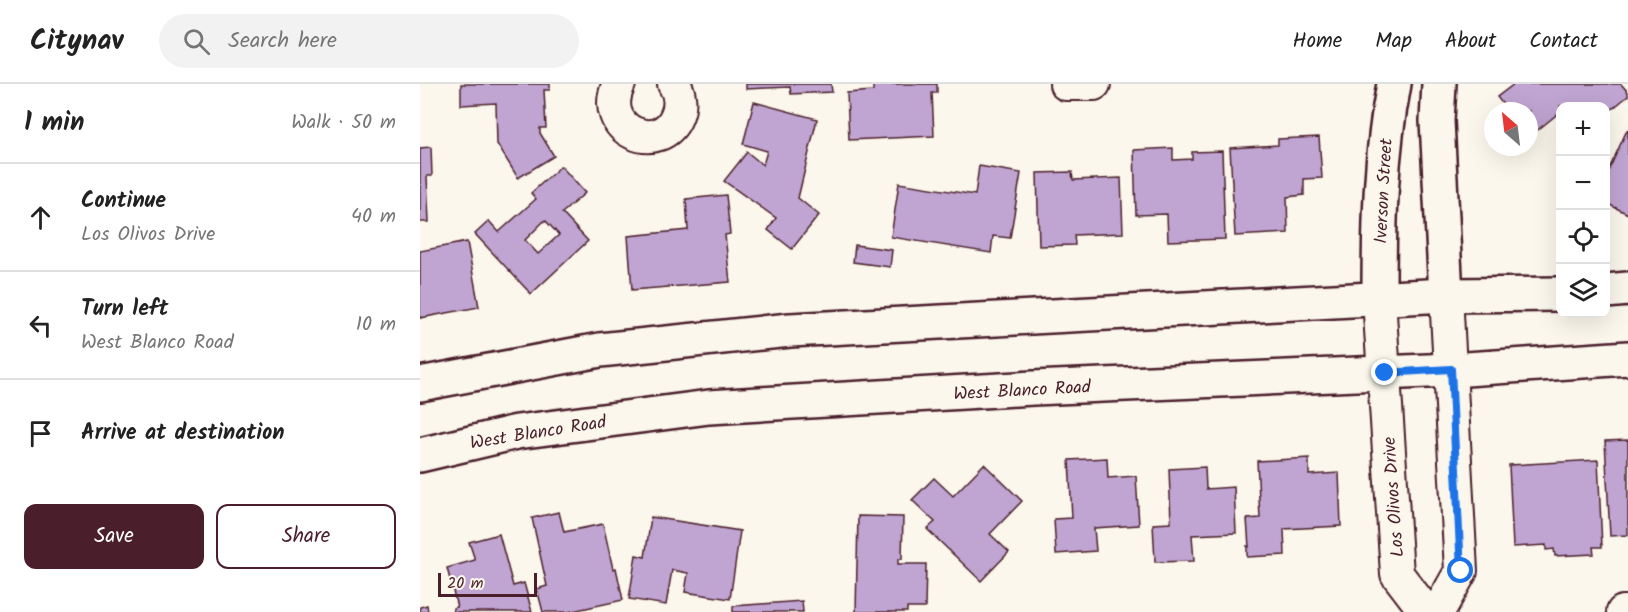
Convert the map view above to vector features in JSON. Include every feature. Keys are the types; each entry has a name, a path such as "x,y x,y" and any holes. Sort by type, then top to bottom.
{"main road":[{"name":"Iverson Street","path":"1380,299 1381,176 1394,84"},
{"path":"1439,84 1437,121 1446,295"},
{"path":"1610,291 1628,290"},
{"path":"420,384 600,350 790,330 1446,295 1556,294"},
{"name":"West Blanco Road","path":"420,455 517,432 709,407 1044,388 1385,373 1628,358"}],"street":[{"path":"619,84 614,95 615,116 621,126 630,132 646,136 661,133 670,127 676,118 680,108 679,96 674,84"},
{"path":"1066,84 1094,84"},
{"path":"1438,612 1461,571 1446,295"},
{"name":"Los Olivos Drive","path":"1380,299 1397,574 1426,612"},
{"path":"1623,612 1628,612"}],"building":[{"path":"461,84 550,84 550,90 544,90 546,128 540,128 540,133 554,156 518,178 497,144 496,103 461,105"},
{"path":"746,84 831,84 832,92 791,94 790,87 746,89"},
{"path":"873,84 937,84 937,93 932,93 934,136 849,140 847,93 873,91"},
{"path":"1514,84 1621,84 1628,92 1628,96 1610,111 1610,102 1556,102 1556,115 1538,130 1538,102 1501,102 1497,97"},
{"path":"754,102 817,119 798,198 819,215 792,249 768,230 776,218 724,181 747,152 763,165 767,151 743,144"},
{"path":"1628,130 1628,214 1610,205 1610,167"},
{"path":"1319,137 1322,178 1304,179 1304,195 1287,197 1288,233 1235,236 1230,148 1278,145 1278,139"},
{"path":"431,147 432,176 427,176 429,222 420,222 420,148"},
{"path":"1173,148 1173,160 1192,159 1192,152 1222,151 1225,239 1168,241 1167,214 1136,215 1134,150"},
{"path":"561,166 585,193 562,213 588,241 531,294 475,234 489,221 499,232 536,199 531,193","holes":["545,220 559,235 538,254 525,240"]},
{"path":"979,166 1021,173 1010,238 993,236 991,253 891,237 899,183 975,195"},
{"path":"1072,172 1073,180 1121,178 1123,233 1074,235 1075,245 1039,246 1037,173"},
{"path":"726,195 730,234 725,235 730,282 632,290 628,236 688,230 686,199"},
{"path":"467,242 479,307 420,318 420,251"},
{"path":"855,245 892,250 890,267 853,262"},
{"path":"1628,440 1628,535 1610,536 1605,441"},
{"path":"1107,458 1108,478 1136,476 1139,525 1094,528 1096,551 1056,554 1054,519 1072,518 1069,460"},
{"path":"1309,458 1309,475 1339,473 1341,526 1284,529 1285,555 1247,557 1247,546 1249,547 1247,519 1260,518 1257,461"},
{"path":"1598,460 1602,547 1593,547 1594,554 1555,556 1554,549 1546,550 1546,545 1513,547 1509,465"},
{"path":"984,464 1022,501 990,534 1009,552 981,581 927,529 935,522 912,500 934,478 953,496"},
{"path":"1205,467 1206,489 1234,487 1236,533 1192,535 1194,561 1155,562 1153,524 1171,523 1169,469"},
{"path":"559,512 564,532 603,524 623,600 568,612 543,612 537,589 547,586 532,518"},
{"path":"858,516 903,517 902,559 898,559 898,564 926,564 925,608 907,608 907,612 856,612"},
{"path":"651,517 740,531 730,599 685,592 688,573 672,570 666,605 629,599 636,555 645,557"},
{"path":"499,534 513,586 524,583 532,612 454,612 453,608 457,607 447,568 475,560 469,542"},
{"path":"802,601 803,612 733,612 733,606"},
{"path":"427,605 428,612 420,612 420,607"}],"route":[{"path":"1385,373 1451,369 1461,571"}]}
